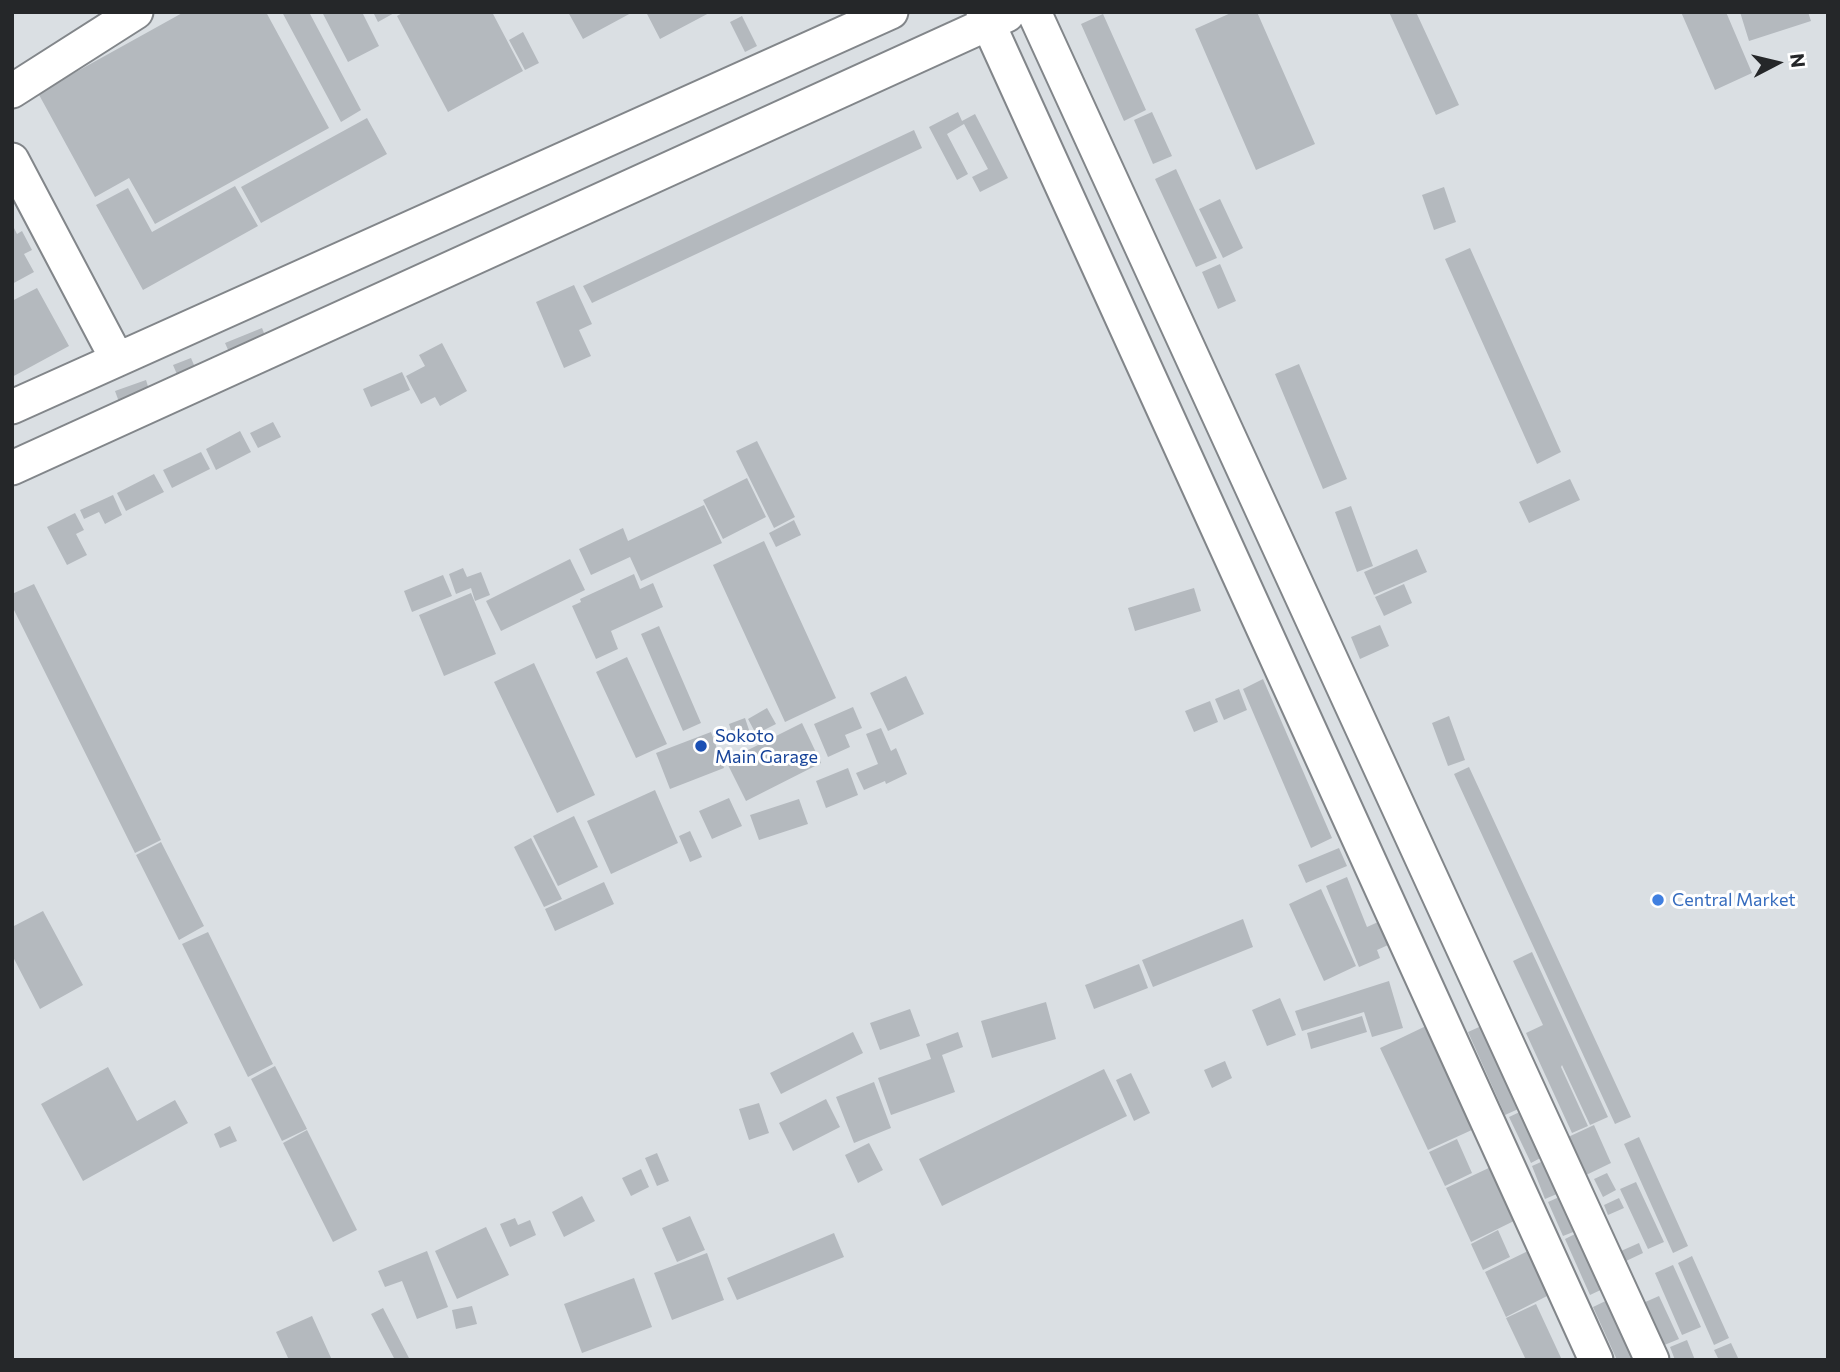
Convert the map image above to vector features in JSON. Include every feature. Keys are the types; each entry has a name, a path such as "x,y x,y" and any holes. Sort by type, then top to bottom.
{"street":[{"path":"12,91 136,12"},
{"path":"12,407 891,12"},
{"path":"1034,12 1652,1360"},
{"path":"12,468 995,16 1596,1360"},
{"path":"12,160 117,359"}],"building":[{"path":"184,12 266,12 329,128 155,224 129,178 95,197 38,93"},
{"path":"282,12 309,12 361,110 341,122"},
{"path":"322,12 362,12 379,46 348,62"},
{"path":"373,12 396,12 378,22"},
{"path":"404,12 492,12 523,71 448,112 397,16"},
{"path":"568,12 633,12 583,39"},
{"path":"646,12 711,12 660,39"},
{"path":"1233,12 1257,12 1315,144 1256,170 1195,29"},
{"path":"1389,12 1416,12 1459,105 1436,115"},
{"path":"1681,12 1726,12 1752,73 1715,90"},
{"path":"1740,12 1808,12 1811,21 1749,41"},
{"path":"1103,14 1146,110 1124,121 1081,24"},
{"path":"742,16 757,46 745,52 730,22"},
{"path":"523,32 539,63 525,70 509,40"},
{"path":"958,112 962,121 975,114 1008,178 980,192 972,177 988,169 964,124 947,134 968,174 957,180 929,127"},
{"path":"1152,112 1172,156 1153,164 1134,120"},
{"path":"367,118 387,154 261,223 241,187"},
{"path":"914,130 922,148 592,303 583,286"},
{"path":"1176,169 1217,258 1196,267 1155,179"},
{"path":"235,186 258,226 143,290 96,205 128,188 152,232"},
{"path":"1444,187 1456,222 1434,230 1422,195"},
{"path":"1220,199 1243,248 1223,258 1199,209"},
{"path":"12,224 17,234 22,231 32,250 24,254 34,272 12,284"},
{"path":"1470,248 1561,452 1537,464 1445,259"},
{"path":"1220,264 1236,301 1218,309 1202,272"},
{"path":"574,285 592,324 579,330 591,356 564,368 536,302"},
{"path":"37,288 69,346 12,377 12,301"},
{"path":"262,328 270,348 234,363 225,343"},
{"path":"442,343 467,391 440,406 435,397 421,404 406,376 425,366 419,355"},
{"path":"191,358 200,379 182,386 173,365"},
{"path":"1299,364 1347,479 1323,489 1275,374"},
{"path":"402,372 410,390 371,407 363,389"},
{"path":"146,380 152,399 122,410 115,391"},
{"path":"273,422 281,437 258,448 250,433"},
{"path":"240,431 251,452 216,470 206,449"},
{"path":"757,441 795,517 774,528 736,451"},
{"path":"201,452 210,469 172,488 163,470"},
{"path":"154,474 164,492 126,511 117,493"},
{"path":"747,478 766,517 723,539 703,500"},
{"path":"1570,479 1580,500 1529,523 1519,502"},
{"path":"113,495 122,515 105,524 99,512 84,519 80,510"},
{"path":"704,505 722,543 641,581 630,557 591,575 579,549 623,528 628,541"},
{"path":"1351,506 1373,566 1357,572 1335,512"},
{"path":"75,513 84,530 76,534 87,555 67,565 47,527"},
{"path":"794,520 801,535 776,547 769,533"},
{"path":"764,541 836,698 785,722 713,565"},
{"path":"1417,549 1427,572 1374,595 1364,572"},
{"path":"570,559 585,590 501,631 486,601"},
{"path":"463,568 467,577 481,572 490,595 475,601 471,588 456,594 449,574"},
{"path":"634,574 640,589 653,583 663,607 611,631 618,649 596,659 572,606 581,602 580,599"},
{"path":"443,575 452,596 412,612 404,591"},
{"path":"34,584 161,840 135,853 12,606 12,594"},
{"path":"1404,584 1412,603 1384,616 1375,597"},
{"path":"1194,588 1201,611 1135,631 1128,608"},
{"path":"471,593 496,654 444,676 419,615"},
{"path":"1380,625 1389,646 1360,659 1351,637"},
{"path":"659,626 701,723 683,731 641,634"},
{"path":"627,657 667,744 636,758 596,672"},
{"path":"534,663 595,795 557,813 494,682"},
{"path":"906,676 924,714 888,731 870,693"},
{"path":"1263,679 1332,838 1311,848 1243,689"},
{"path":"1239,689 1247,710 1224,720 1215,699"},
{"path":"1210,701 1218,722 1194,732 1185,711"},
{"path":"853,707 862,728 845,735 850,747 828,757 814,724"},
{"path":"767,708 776,724 756,734 748,719"},
{"path":"1449,716 1465,760 1448,766 1432,723"},
{"path":"745,718 751,736 735,742 729,724"},
{"path":"802,723 821,763 746,801 726,761"},
{"path":"881,728 891,751 896,748 907,774 864,790 856,773 878,764 866,734"},
{"path":"711,732 724,768 670,789 656,753"},
{"path":"1469,767 1631,1117 1615,1124 1454,774"},
{"path":"848,768 858,795 826,808 816,781"},
{"path":"655,790 678,843 611,874 587,821"},
{"path":"729,798 742,826 712,839 699,811"},
{"path":"799,799 808,824 759,840 750,815"},
{"path":"574,816 598,867 558,886 533,836"},
{"path":"690,831 702,857 690,862 679,836"},
{"path":"531,838 562,899 544,907 514,847"},
{"path":"161,842 204,926 179,940 136,855"},
{"path":"1339,848 1347,866 1306,883 1298,865"},
{"path":"1347,877 1367,927 1387,918 1397,941 1377,950 1380,958 1359,967 1326,886"},
{"path":"604,882 614,904 555,931 545,909"},
{"path":"1321,889 1356,966 1324,981 1289,904"},
{"path":"43,911 83,985 40,1009 12,955 12,927"},
{"path":"1243,919 1253,947 1153,987 1142,960"},
{"path":"208,932 273,1064 248,1077 182,944"},
{"path":"1532,952 1608,1117 1590,1125 1562,1065 1588,1126 1572,1133 1526,1033 1543,1025 1513,961"},
{"path":"1139,964 1148,988 1094,1009 1085,985"},
{"path":"1389,981 1403,1028 1372,1037 1364,1012 1302,1031 1295,1011"},
{"path":"1280,998 1296,1035 1267,1046 1252,1010"},
{"path":"1046,1002 1056,1039 992,1058 981,1021"},
{"path":"910,1009 920,1036 880,1050 870,1023"},
{"path":"1362,1016 1367,1032 1311,1049 1307,1033"},
{"path":"1488,1023 1525,1106 1505,1115 1468,1032"},
{"path":"1426,1026 1474,1129 1428,1150 1380,1048"},
{"path":"853,1032 863,1053 781,1094 770,1073"},
{"path":"958,1032 963,1047 942,1055 955,1092 891,1115 878,1078 931,1059 926,1044"},
{"path":"1225,1061 1232,1078 1212,1088 1204,1070"},
{"path":"275,1066 307,1129 282,1141 251,1079"},
{"path":"108,1067 137,1121 175,1100 188,1123 83,1181 41,1104"},
{"path":"1104,1069 1127,1116 942,1206 919,1159"},
{"path":"1131,1073 1150,1113 1134,1121 1116,1080"},
{"path":"874,1082 891,1128 854,1143 836,1097"},
{"path":"826,1099 840,1127 793,1151 779,1123"},
{"path":"759,1103 769,1133 749,1140 739,1109"},
{"path":"1526,1109 1548,1154 1531,1163 1509,1117"},
{"path":"1594,1125 1611,1163 1584,1176 1566,1138"},
{"path":"230,1126 237,1141 220,1148 214,1134"},
{"path":"307,1130 357,1230 333,1242 283,1143"},
{"path":"1639,1137 1688,1246 1673,1253 1624,1144"},
{"path":"1457,1139 1472,1173 1445,1186 1429,1152"},
{"path":"869,1143 883,1170 858,1183 845,1155"},
{"path":"657,1153 669,1181 657,1186 645,1158"},
{"path":"1550,1158 1564,1191 1545,1199 1532,1166"},
{"path":"1493,1166 1518,1219 1471,1242 1446,1188"},
{"path":"641,1169 649,1187 631,1196 622,1178"},
{"path":"1607,1173 1616,1190 1603,1197 1594,1179"},
{"path":"1636,1182 1664,1242 1648,1249 1620,1189"},
{"path":"1566,1194 1581,1229 1563,1236 1548,1202"},
{"path":"582,1196 595,1221 564,1237 552,1212"},
{"path":"1619,1198 1624,1208 1608,1215 1604,1205"},
{"path":"690,1216 705,1250 677,1262 662,1228"},
{"path":"515,1218 518,1225 530,1220 536,1235 510,1247 500,1224"},
{"path":"486,1227 509,1275 457,1299 435,1251"},
{"path":"1498,1230 1510,1257 1483,1270 1471,1244"},
{"path":"1583,1230 1609,1286 1590,1295 1565,1239"},
{"path":"834,1233 844,1257 737,1300 727,1278"},
{"path":"1639,1243 1643,1253 1626,1261 1621,1251"},
{"path":"427,1251 448,1307 417,1319 402,1281 385,1287 378,1271"},
{"path":"1528,1251 1549,1295 1506,1317 1485,1272"},
{"path":"707,1253 724,1300 672,1320 654,1273"},
{"path":"1692,1256 1729,1338 1714,1345 1678,1263"},
{"path":"1673,1265 1701,1327 1682,1335 1655,1273"},
{"path":"634,1278 652,1327 582,1353 564,1304"},
{"path":"1616,1296 1645,1360 1617,1360 1593,1307"},
{"path":"1659,1296 1679,1339 1662,1346 1643,1303"},
{"path":"1536,1304 1562,1360 1526,1360 1506,1318"},
{"path":"472,1306 477,1324 456,1329 452,1310"},
{"path":"383,1308 410,1360 395,1360 371,1314"},
{"path":"312,1316 332,1360 289,1360 276,1332"},
{"path":"1687,1340 1695,1360 1675,1360 1670,1347"},
{"path":"1731,1343 1739,1360 1719,1360 1714,1350"}],"place":[{"name":"Sokoto Main Garage","path":"701,746"},
{"name":"Central Market","path":"1658,900"}]}
